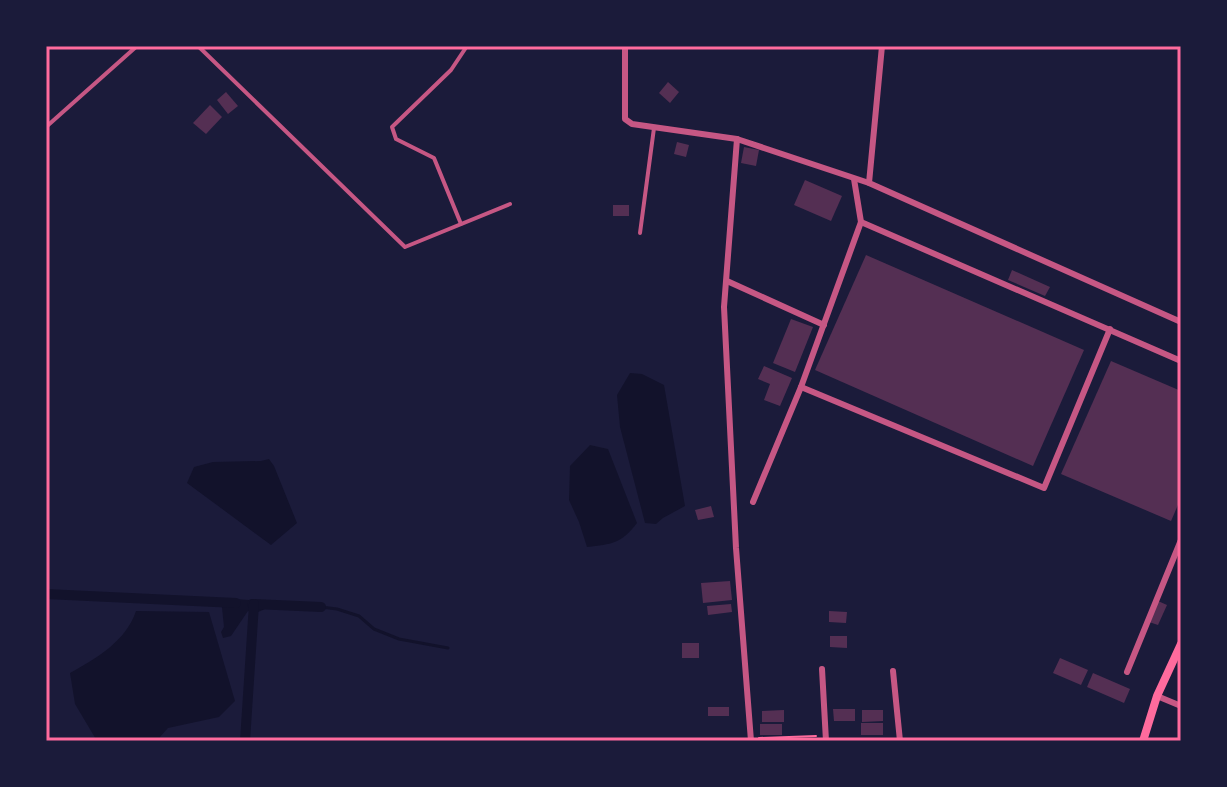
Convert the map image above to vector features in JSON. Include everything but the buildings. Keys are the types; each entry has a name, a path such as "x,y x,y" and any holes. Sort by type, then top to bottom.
{"main road":[{"path":"1143,741 1157,696 1181,644"}],"street":[{"path":"46,127 137,46"},
{"path":"198,46 405,247 510,204"},
{"path":"461,224 434,158 396,139 392,127 451,70 467,46"},
{"path":"625,46 625,119 632,124 737,139 869,183 1181,322"},
{"path":"869,183 882,46"},
{"path":"640,233 654,127"},
{"path":"737,139 724,307 750,740"},
{"path":"753,502 801,387 861,222 854,179"},
{"path":"861,222 1181,361"},
{"path":"727,281 824,325"},
{"path":"801,387 1044,488 1110,329"},
{"path":"1127,672 1181,540"},
{"path":"822,669 826,738"},
{"path":"893,671 900,741"},
{"path":"1157,696 1181,706"}],"path":[{"path":"750,740 826,738"}],"shaded area":[{"path":"630,373 642,374 664,385 685,506 656,524 645,523 620,427 617,395"},
{"path":"590,445 608,449 637,523 615,542 587,547 569,500 570,466"},
{"path":"269,459 297,523 271,545 187,483 194,467 213,462"},
{"path":"221,598 265,601 265,609 256,613 248,611 231,636 223,638"},
{"path":"136,611 209,612 235,701 219,717 168,728 160,741 97,741 75,704 70,673 118,640"}],"waterway":[{"path":"46,594 236,603"},
{"path":"252,604 321,607"},
{"path":"245,741 254,604"},
{"path":"321,607 359,616 374,629 399,639 448,648"}]}
